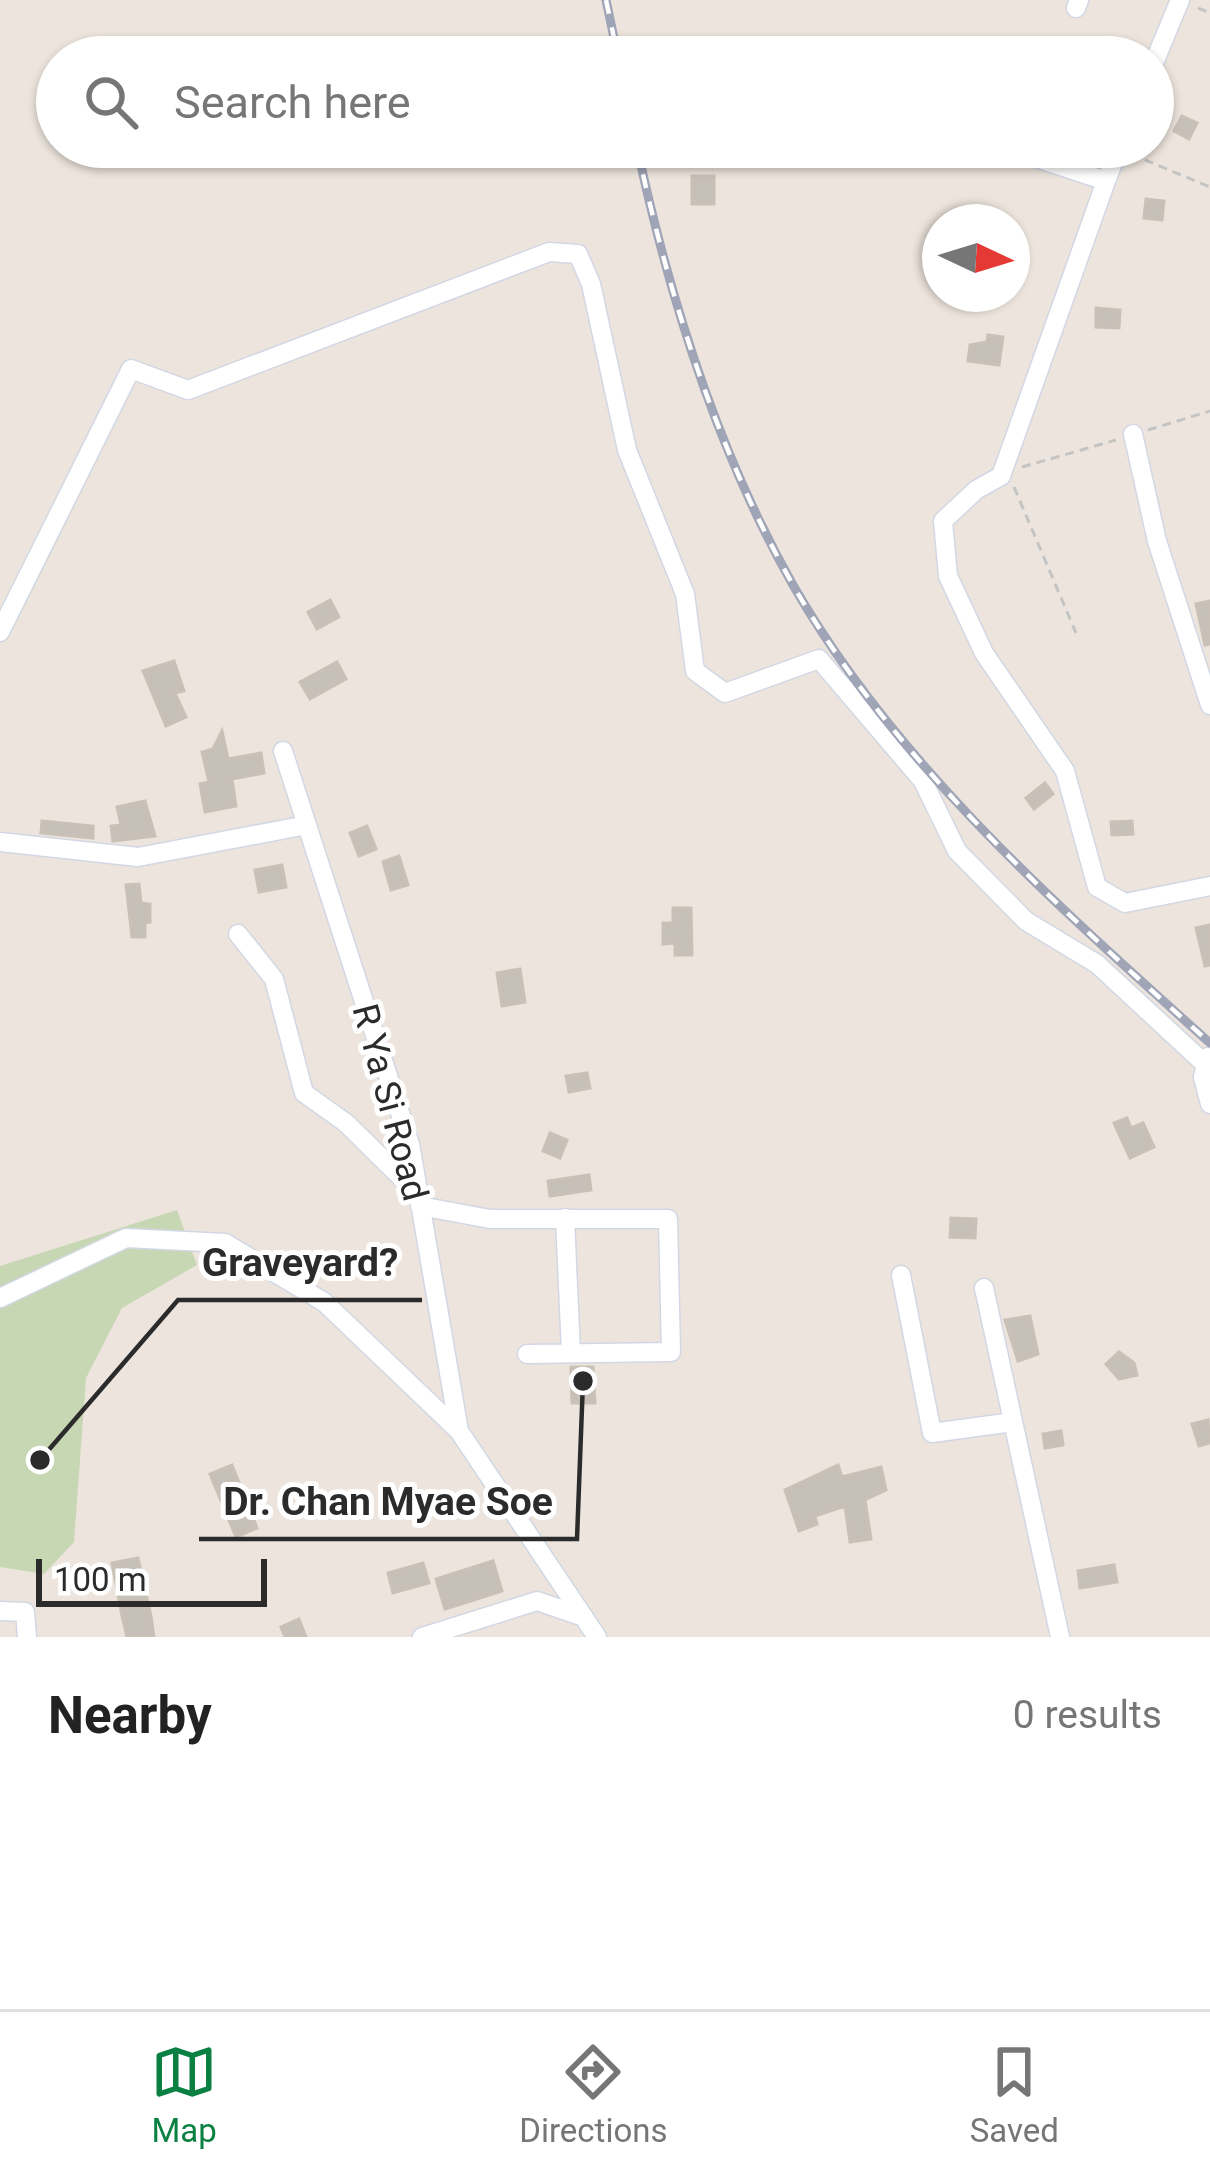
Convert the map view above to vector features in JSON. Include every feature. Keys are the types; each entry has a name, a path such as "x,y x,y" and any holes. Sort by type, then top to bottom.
{"street":[{"path":"1165,36 1180,0"},
{"path":"1067,168 1106,181"},
{"path":"1111,168 1001,476 976,490 943,521 948,576 984,653 1065,771 1097,887 1125,903 1210,886"},
{"path":"0,632 131,368 188,390 549,252 578,254 590,284 627,450 685,594 695,671 725,694 819,658 923,782 957,851 1026,921 1097,964 1208,1059 1203,1077 1210,1104"},
{"path":"1133,434 1157,541 1210,704"},
{"name":"R Ya Si Road","path":"284,751 410,1144 459,1431 597,1637"},
{"path":"0,842 138,857 307,825"},
{"path":"238,934 274,979 304,1093 346,1123 419,1200 490,1219 668,1219 670,1352 527,1354"},
{"path":"566,1218 571,1353"},
{"path":"0,1298 126,1238 225,1243 324,1302 459,1431"},
{"path":"901,1275 932,1433 1013,1422"},
{"path":"984,1288 1060,1637"},
{"path":"422,1637 537,1601 584,1617"},
{"path":"0,1611 25,1612 26,1637"}],"path":[{"path":"1168,168 1209,185"},
{"path":"1076,633 1004,467 1033,466 1210,411"}],"green space":[{"path":"177,1210 197,1265 122,1308 86,1378 74,1542 44,1574 0,1567 0,1266"}],"building":[{"path":"1182,116 1197,123 1189,139 1174,131"},
{"path":"692,176 714,176 714,204 692,204"},
{"path":"1146,199 1164,201 1162,220 1144,218"},
{"path":"1096,308 1120,310 1119,328 1096,327"},
{"path":"988,335 1003,337 999,365 968,361 970,345 987,342"},
{"path":"330,600 339,617 317,629 308,612"},
{"path":"1210,601 1210,644 1205,645 1196,604"},
{"path":"174,661 184,691 175,693 186,717 166,726 143,671"},
{"path":"337,662 346,679 310,699 300,682"},
{"path":"222,731 228,759 261,753 264,773 232,779 236,806 205,812 200,784 209,782 202,752 213,749"},
{"path":"1045,783 1053,794 1034,809 1026,798"},
{"path":"145,801 155,836 113,841 111,826 121,825 117,807"},
{"path":"42,821 93,826 93,838 41,833"},
{"path":"1132,821 1133,834 1112,835 1111,822"},
{"path":"367,826 376,849 359,856 350,833"},
{"path":"399,856 408,885 391,890 383,862"},
{"path":"282,865 286,887 259,892 255,870"},
{"path":"139,884 141,903 150,904 150,922 145,923 145,937 132,937 126,885"},
{"path":"673,908 691,908 692,955 675,955 675,943 663,944 663,923 673,923"},
{"path":"1210,925 1210,965 1205,966 1196,928"},
{"path":"520,969 525,1002 502,1006 497,973"},
{"path":"587,1073 590,1088 569,1092 566,1076"},
{"path":"1127,1118 1131,1128 1143,1123 1154,1147 1130,1158 1114,1123"},
{"path":"550,1133 567,1140 560,1158 543,1151"},
{"path":"589,1175 591,1190 550,1196 548,1181"},
{"path":"951,1218 976,1219 975,1238 950,1237"},
{"path":"1030,1316 1038,1354 1018,1361 1005,1320"},
{"path":"1119,1352 1134,1363 1137,1375 1119,1379 1106,1364"},
{"path":"571,1367 593,1367 595,1403 572,1403"},
{"path":"1208,1420 1210,1443 1199,1446 1192,1424"},
{"path":"1061,1431 1063,1445 1045,1448 1043,1434"},
{"path":"232,1465 257,1528 236,1537 210,1474"},
{"path":"838,1465 842,1477 881,1467 886,1490 865,1500 871,1539 850,1542 845,1506 815,1516 817,1524 799,1531 785,1490"},
{"path":"138,1558 154,1637 127,1637 122,1616 112,1563"},
{"path":"493,1561 502,1591 445,1609 436,1579"},
{"path":"423,1563 429,1583 393,1593 388,1573"},
{"path":"1114,1565 1117,1582 1080,1588 1078,1571"},
{"path":"299,1619 306,1637 285,1637 281,1627"}],"railway":[{"path":"606,0 614,36"},
{"path":"642,168 680,316 719,427 766,534 834,651 880,713 983,830 1210,1043"}],"place":[{"name":"Dr. Chan Myae Soe","path":"583,1381"},
{"name":"Graveyard?","path":"40,1460"}]}
